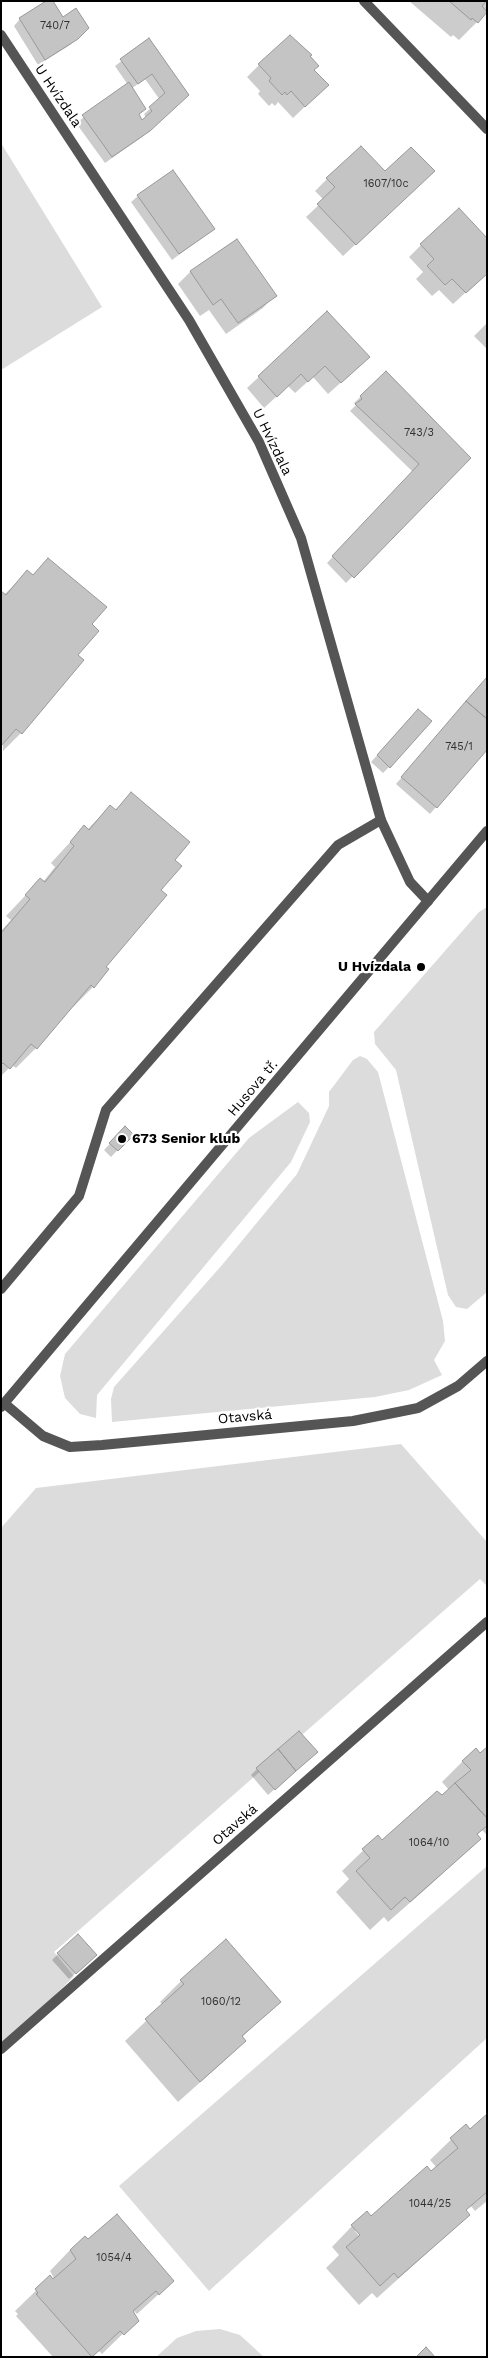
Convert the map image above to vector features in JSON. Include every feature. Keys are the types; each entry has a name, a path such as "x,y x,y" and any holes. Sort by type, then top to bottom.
{"street":[{"path":"364,1 487,130"},
{"name":"U Hvízdala","path":"1,35 189,320 259,442 301,538 381,820 410,882 428,901"},
{"path":"1,1289 79,1196 106,1110 338,845 381,820"},
{"name":"Husova tř.","path":"3,1405 487,832"},
{"name":"Otavská","path":"3,1405 43,1436 70,1447 94,1445 353,1421 418,1408 458,1386 487,1361"},
{"name":"Otavská","path":"1,2049 487,1622"}],"shaded area":[{"path":"1,143 102,307 1,370"},
{"path":"487,907 487,1292 467,1309 456,1307 448,1295 396,1070 375,1044 374,1032 479,912"},
{"path":"360,1056 367,1059 378,1072 443,1321 445,1341 434,1360 442,1375 409,1390 375,1397 112,1422 111,1399 114,1387 222,1265 297,1174 329,1106 329,1092 353,1060"},
{"path":"298,1102 309,1113 310,1122 291,1162 97,1395 96,1418 80,1414 65,1398 60,1376 65,1354 249,1138"},
{"path":"401,1444 487,1542 487,1586 480,1579 54,1952 74,1976 6,2045 1,2040 1,1528 36,1488"},
{"path":"487,1866 487,2038 209,2291 119,2186"},
{"path":"220,2329 240,2335 264,2357 156,2357 177,2338 196,2331"}],"building":[{"path":"46,1 53,1 63,17 76,8 89,28 78,39 45,60 19,18"},
{"path":"449,1 486,1 482,6 487,12 478,23 472,18 471,20"},
{"path":"290,35 312,55 310,56 319,66 314,70 329,85 305,107 291,91 287,95 285,92 282,95 269,81 271,78 258,64"},
{"path":"149,38 189,95 150,131 112,157 82,115 129,82 146,109 139,114 142,120 152,111 149,107 165,93 152,74 138,84 120,59"},
{"path":"361,146 385,171 411,147 435,171 356,245 317,204 335,187 326,178"},
{"path":"173,170 215,229 179,254 137,195"},
{"path":"459,208 487,238 487,274 466,293 452,279 445,285 427,266 434,259 420,244"},
{"path":"237,239 277,296 238,323 221,299 213,305 190,271"},
{"path":"327,311 370,357 341,383 325,366 308,382 301,374 277,397 258,376"},
{"path":"386,371 471,458 354,578 332,556 419,464 355,404 362,399 360,396"},
{"path":"48,558 107,607 92,624 99,631 78,655 84,660 22,734 16,729 1,746 1,591 6,595 27,570 33,575"},
{"path":"487,677 487,719 466,701"},
{"path":"466,701 487,719 487,750 437,808 401,777"},
{"path":"418,709 432,721 390,768 377,755"},
{"path":"131,792 190,842 175,860 182,866 161,890 167,895 106,967 109,969 94,988 91,985 37,1049 31,1044 10,1069 3,1063 1,1065 1,933 30,899 25,895 40,878 45,882 74,846 70,842 84,825 89,830 110,805 116,810"},
{"name":"673 Senior klub","path":"125,1126 134,1135 118,1151 109,1143"},
{"path":"299,1731 318,1752 296,1771 278,1749"},
{"path":"487,1747 487,1818 455,1783 471,1770 462,1761 476,1748 480,1753"},
{"path":"278,1749 296,1771 275,1790 256,1768"},
{"path":"455,1783 487,1818 487,1826 477,1834 481,1839 410,1902 405,1897 391,1910 356,1871 370,1858 362,1849 378,1835 382,1840 437,1791 442,1795"},
{"path":"78,1934 97,1955 76,1974 57,1953"},
{"path":"226,1939 281,2002 242,2036 246,2041 200,2082 145,2019 184,1984 180,1980"},
{"path":"487,2114 487,2192 466,2210 470,2215 398,2278 394,2273 380,2286 346,2247 360,2235 351,2225 367,2211 371,2216 427,2166 431,2171 458,2148 450,2138 466,2124 470,2129"},
{"path":"117,2214 174,2281 159,2295 156,2291 133,2311 139,2321 124,2335 120,2331 92,2357 36,2294 38,2293 35,2289 50,2275 53,2279 76,2259 70,2250 85,2236 88,2239"},
{"path":"426,2347 435,2357 416,2357"}],"place":[{"name":"U Hvízdala","path":"421,967"},
{"name":"673 Senior klub","path":"122,1139"}]}
